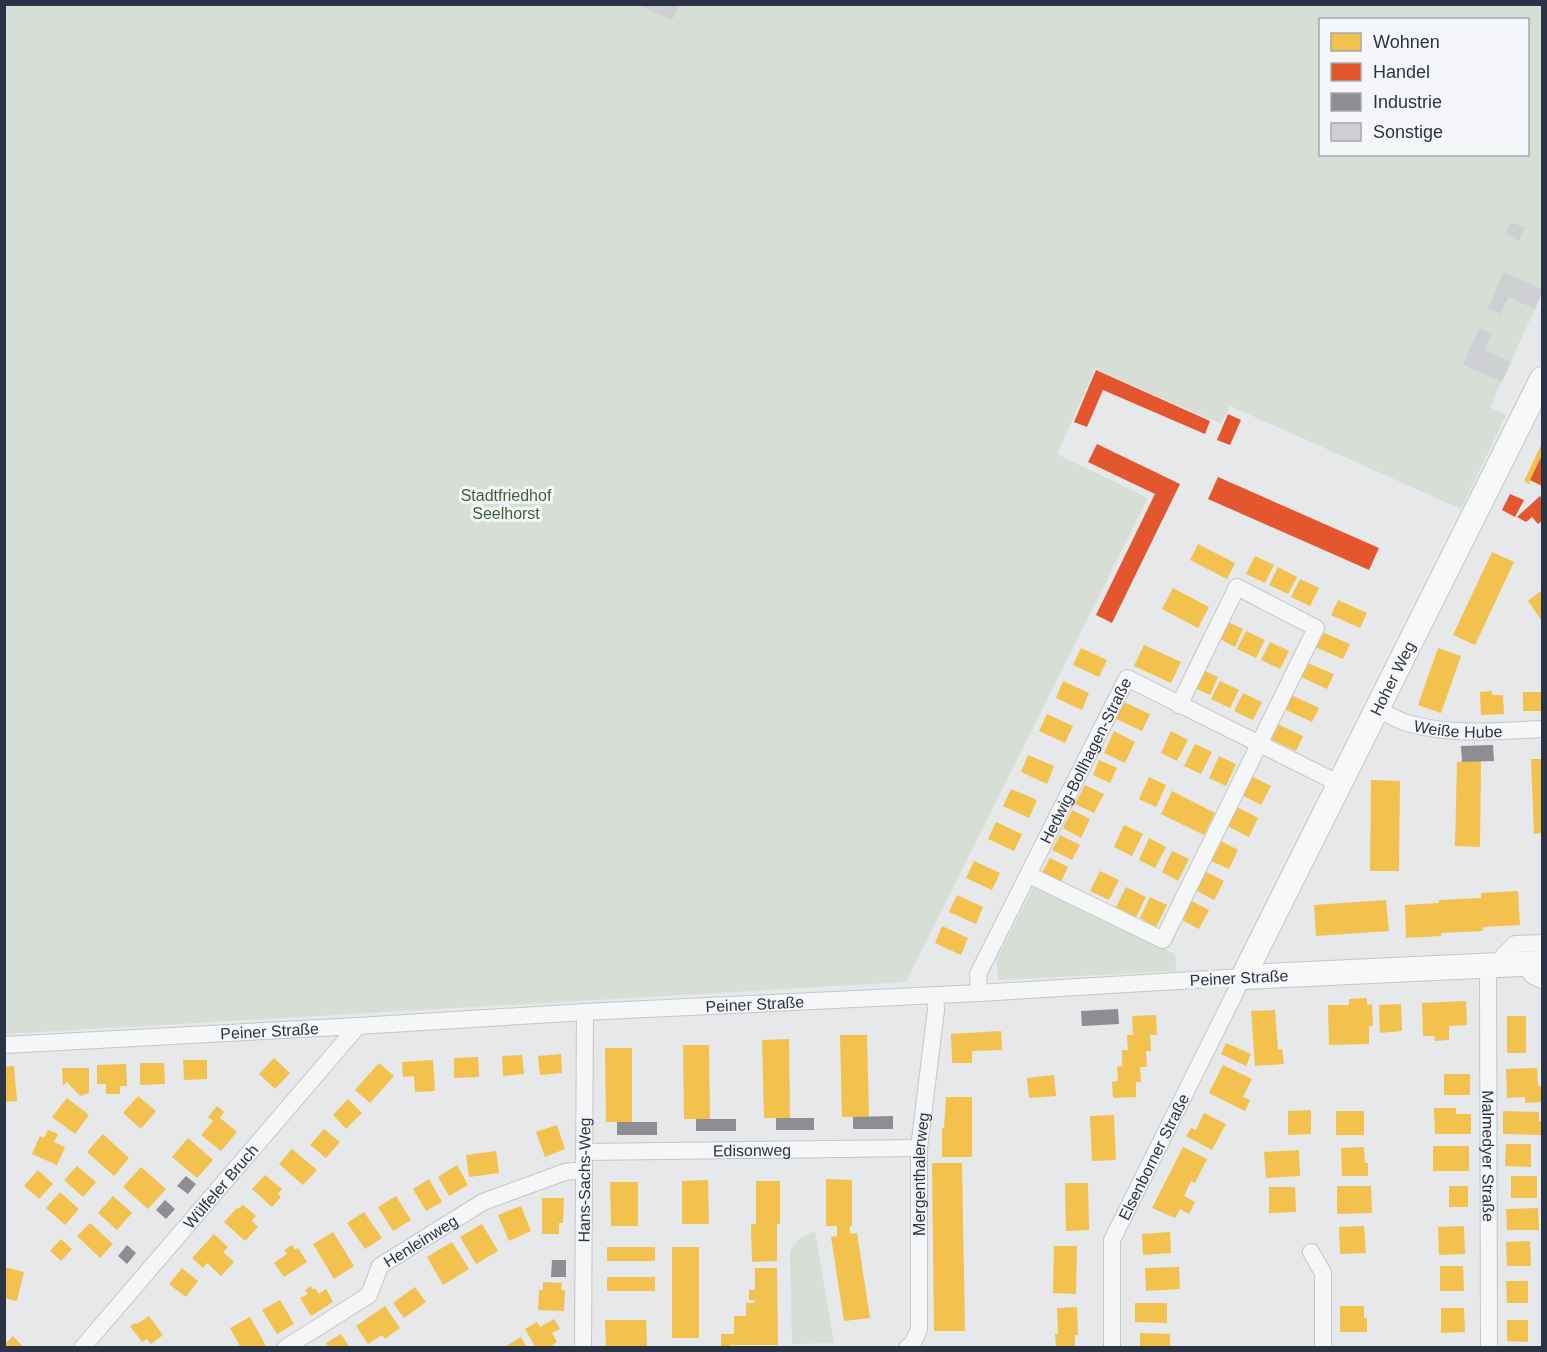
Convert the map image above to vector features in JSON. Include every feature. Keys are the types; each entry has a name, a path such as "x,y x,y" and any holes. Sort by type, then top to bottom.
{"street":[{"name":"Hoher Weg","path":"1243,977 1541,386"},
{"path":"1029,875 1163,940 1316,628 1237,587 1179,705"},
{"name":"Hedwig-Bollhagen-Straße","path":"979,993 978,974 1127,678 1340,784"},
{"name":"Weiße Hube","path":"1378,709 1406,723 1442,730 1477,732 1542,729"},
{"path":"1542,943 1515,944 1503,956 1514,965 1542,980"},
{"name":"Peiner Straße","path":"4,1045 1243,977 1514,965"},
{"name":"Malmedyer Straße","path":"1489,1347 1514,965"},
{"name":"Elsenborner Straße","path":"1112,1347 1112,1240 1243,977"},
{"name":"Mergenthalerweg","path":"907,1347 913,1343 919,1329 919,1148 936,1010 935,995"},
{"name":"Hans-Sachs-Weg","path":"583,1347 585,1012"},
{"name":"Wülfeler Bruch","path":"82,1347 134,1290 358,1026"},
{"name":"Edisonweg","path":"584,1152 919,1148"},
{"name":"Henleinweg","path":"285,1347 369,1295 380,1266 483,1202 565,1172 584,1170"},
{"path":"1311,1251 1323,1273 1323,1347"}],"green space":[{"name":"Stadtfriedhof Seelhorst","path":"5,5 1542,5 1542,293 1490,407 1506,415 1461,509 1230,406 1221,424 1095,369 1057,454 1148,498 906,982 5,1034"},
{"path":"1035,884 1175,954 1176,971 999,980 996,960"},
{"path":"815,1231 834,1343 792,1344 790,1251 798,1240"}],"building: Wohnen":[{"path":"1542,443 1542,455 1529,484 1524,481"},
{"path":"1198,544 1235,563 1227,579 1190,560"},
{"path":"1492,552 1514,562 1475,645 1453,635"},
{"path":"1255,556 1274,565 1265,583 1246,574"},
{"path":"1278,567 1297,577 1288,594 1269,585"},
{"path":"1300,579 1319,588 1310,606 1291,597"},
{"path":"1173,588 1209,607 1198,628 1162,609"},
{"path":"1542,590 1542,621 1528,601"},
{"path":"1338,600 1367,613 1360,628 1331,615"},
{"path":"1224,620 1243,629 1235,647 1216,637"},
{"path":"1246,631 1265,640 1256,658 1237,649"},
{"path":"1322,632 1350,644 1343,659 1315,647"},
{"path":"1270,642 1289,651 1280,669 1261,660"},
{"path":"1144,645 1181,662 1171,683 1134,666"},
{"path":"1081,648 1107,660 1099,677 1073,665"},
{"path":"1438,648 1461,656 1441,713 1418,705"},
{"path":"1305,662 1334,674 1327,689 1299,676"},
{"path":"1199,668 1218,677 1210,695 1190,686"},
{"path":"1063,681 1089,693 1082,710 1056,698"},
{"path":"1220,681 1239,690 1230,708 1211,699"},
{"path":"1492,691 1492,695 1503,695 1504,714 1481,715 1480,692"},
{"path":"1523,692 1542,692 1542,711 1523,711"},
{"path":"1243,693 1262,702 1253,720 1234,711"},
{"path":"1291,695 1319,708 1312,722 1284,709"},
{"path":"1124,702 1150,714 1142,731 1116,719"},
{"path":"1047,714 1073,726 1065,743 1039,731"},
{"path":"1275,723 1303,736 1296,751 1268,738"},
{"path":"1114,731 1135,742 1125,763 1104,753"},
{"path":"1171,731 1188,740 1177,761 1161,753"},
{"path":"1195,744 1212,752 1201,774 1184,766"},
{"path":"1028,755 1054,766 1047,784 1021,772"},
{"path":"1219,756 1236,764 1226,786 1209,778"},
{"path":"1531,759 1542,759 1542,833 1534,834"},
{"path":"1099,760 1117,768 1110,783 1093,775"},
{"path":"1481,761 1480,847 1455,846 1457,762"},
{"path":"1249,775 1271,786 1261,805 1240,794"},
{"path":"1149,777 1166,785 1156,807 1139,799"},
{"path":"1371,780 1400,781 1399,871 1370,871"},
{"path":"1085,785 1104,794 1094,813 1075,804"},
{"path":"1011,789 1037,800 1029,818 1003,806"},
{"path":"1172,791 1215,813 1204,835 1161,814"},
{"path":"1237,807 1258,818 1249,837 1227,826"},
{"path":"1072,810 1090,819 1081,838 1063,828"},
{"path":"996,822 1022,834 1014,851 988,839"},
{"path":"1124,825 1143,834 1132,856 1114,847"},
{"path":"1060,835 1080,845 1072,860 1052,850"},
{"path":"1149,838 1166,847 1155,868 1139,860"},
{"path":"1217,839 1238,850 1229,869 1207,859"},
{"path":"1172,851 1189,859 1178,881 1162,872"},
{"path":"1050,858 1068,867 1060,884 1041,874"},
{"path":"974,861 1000,873 992,890 966,878"},
{"path":"1202,870 1224,881 1214,900 1193,889"},
{"path":"1100,871 1119,880 1109,900 1090,891"},
{"path":"1126,887 1146,897 1136,917 1116,907"},
{"path":"1518,891 1520,925 1483,927 1483,931 1441,933 1441,936 1406,938 1405,905 1439,903 1439,900 1481,898 1481,893"},
{"path":"957,895 983,907 976,924 949,912"},
{"path":"1150,897 1167,905 1156,927 1140,918"},
{"path":"1188,899 1209,910 1199,929 1178,918"},
{"path":"1386,900 1389,931 1316,936 1314,905"},
{"path":"942,926 968,938 961,955 935,943"},
{"path":"1367,998 1367,1005 1372,1004 1373,1026 1369,1026 1369,1044 1329,1045 1328,1005 1349,1005 1349,999"},
{"path":"1466,1001 1467,1025 1449,1026 1449,1040 1435,1041 1434,1036 1423,1036 1422,1003"},
{"path":"1401,1004 1402,1031 1380,1033 1379,1005"},
{"path":"1275,1010 1278,1050 1282,1049 1284,1064 1255,1066 1251,1011"},
{"path":"1156,1015 1157,1035 1150,1035 1151,1051 1146,1051 1147,1067 1140,1067 1141,1082 1136,1082 1136,1097 1113,1098 1112,1082 1118,1081 1117,1067 1122,1066 1122,1050 1128,1050 1127,1035 1133,1035 1132,1016"},
{"path":"1507,1016 1526,1016 1526,1053 1507,1053"},
{"path":"1001,1031 1002,1050 972,1051 972,1063 952,1063 951,1034"},
{"path":"840,1035 867,1035 869,1117 842,1117"},
{"path":"789,1039 790,1118 764,1118 762,1040"},
{"path":"1226,1043 1251,1054 1246,1066 1221,1054"},
{"path":"683,1045 709,1045 710,1119 684,1119"},
{"path":"605,1048 632,1048 632,1122 606,1122"},
{"path":"561,1054 562,1073 540,1075 538,1056"},
{"path":"522,1055 524,1074 503,1076 502,1056"},
{"path":"478,1057 479,1077 454,1078 454,1058"},
{"path":"274,1058 290,1073 275,1089 259,1074"},
{"path":"183,1060 207,1060 207,1079 184,1080"},
{"path":"433,1060 435,1091 415,1092 414,1076 403,1077 402,1062"},
{"path":"140,1063 164,1063 165,1084 140,1085"},
{"path":"379,1063 394,1076 370,1103 355,1090"},
{"path":"126,1064 127,1086 120,1086 120,1094 106,1094 106,1084 97,1084 97,1065"},
{"path":"1223,1065 1252,1079 1243,1097 1250,1100 1245,1111 1209,1093"},
{"path":"14,1066 17,1101 4,1102 4,1067"},
{"path":"62,1068 89,1068 89,1093 80,1096 67,1082 63,1086"},
{"path":"1537,1068 1538,1086 1542,1086 1542,1102 1525,1103 1525,1097 1507,1098 1506,1069"},
{"path":"1444,1074 1470,1074 1470,1095 1444,1095"},
{"path":"1054,1075 1056,1096 1029,1098 1027,1078"},
{"path":"138,1096 156,1111 141,1129 123,1113"},
{"path":"946,1097 972,1097 972,1157 942,1157 942,1128 944,1128"},
{"path":"67,1098 89,1115 75,1134 52,1117"},
{"path":"348,1099 362,1113 346,1129 333,1115"},
{"path":"217,1106 224,1112 220,1118 237,1132 221,1151 201,1135 213,1121 208,1117"},
{"path":"1434,1108 1456,1108 1456,1114 1471,1114 1471,1134 1435,1134"},
{"path":"1311,1110 1311,1134 1288,1135 1288,1111"},
{"path":"1336,1111 1364,1111 1364,1135 1336,1135"},
{"path":"1503,1111 1539,1112 1539,1121 1542,1121 1542,1135 1503,1134"},
{"path":"1204,1113 1226,1124 1212,1150 1186,1136 1191,1128 1196,1130"},
{"path":"1114,1115 1116,1160 1092,1161 1090,1116"},
{"path":"557,1125 565,1149 545,1157 536,1132"},
{"path":"324,1129 340,1142 326,1158 310,1145"},
{"path":"48,1130 58,1134 54,1142 65,1147 57,1165 32,1154 40,1136 44,1138"},
{"path":"103,1134 129,1158 114,1176 87,1152"},
{"path":"188,1138 213,1160 197,1178 172,1157"},
{"path":"1506,1144 1531,1144 1531,1167 1505,1166"},
{"path":"1433,1146 1469,1146 1469,1171 1433,1171"},
{"path":"1183,1147 1207,1159 1195,1183 1191,1181 1184,1196 1195,1202 1189,1214 1180,1209 1175,1218 1152,1208"},
{"path":"1364,1147 1368,1176 1342,1176 1341,1148"},
{"path":"292,1149 317,1170 303,1185 279,1164"},
{"path":"1299,1150 1300,1176 1266,1178 1264,1152"},
{"path":"496,1151 499,1173 469,1177 466,1155"},
{"path":"932,1163 962,1163 965,1331 934,1331"},
{"path":"457,1165 468,1185 449,1196 438,1177"},
{"path":"77,1166 96,1182 83,1197 64,1180"},
{"path":"141,1167 166,1189 148,1209 123,1187"},
{"path":"38,1170 53,1184 39,1199 24,1186"},
{"path":"265,1175 282,1189 278,1194 281,1197 272,1207 252,1189"},
{"path":"1511,1176 1537,1176 1537,1198 1511,1198"},
{"path":"429,1179 442,1202 426,1211 413,1189"},
{"path":"826,1179 852,1180 850,1234 857,1233 870,1318 844,1321 831,1237 837,1236 837,1226 826,1226"},
{"path":"708,1180 709,1224 682,1224 682,1181"},
{"path":"756,1181 780,1181 777,1261 752,1262 751,1224 756,1224"},
{"path":"610,1182 638,1182 638,1226 611,1226"},
{"path":"1065,1183 1088,1183 1089,1230 1066,1231"},
{"path":"1337,1186 1371,1186 1372,1213 1337,1214"},
{"path":"1449,1186 1468,1186 1468,1207 1449,1207"},
{"path":"1269,1187 1295,1187 1296,1212 1269,1213"},
{"path":"60,1192 79,1209 65,1225 46,1208"},
{"path":"113,1196 132,1213 117,1230 98,1213"},
{"path":"396,1196 411,1220 393,1231 378,1207"},
{"path":"542,1198 564,1198 563,1223 559,1223 559,1234 542,1234"},
{"path":"243,1205 256,1216 252,1221 258,1227 245,1241 224,1222"},
{"path":"521,1206 531,1231 509,1241 498,1215"},
{"path":"1538,1208 1539,1230 1507,1230 1506,1209"},
{"path":"364,1212 382,1238 365,1249 347,1223"},
{"path":"90,1223 113,1244 100,1258 77,1236"},
{"path":"482,1224 498,1251 476,1264 460,1237"},
{"path":"1364,1226 1366,1253 1340,1254 1339,1227"},
{"path":"1464,1226 1465,1254 1439,1255 1438,1227"},
{"path":"333,1232 354,1266 334,1279 313,1244"},
{"path":"1170,1232 1171,1253 1143,1255 1142,1234"},
{"path":"214,1234 228,1247 223,1252 234,1262 221,1276 207,1263 203,1268 192,1258"},
{"path":"61,1239 72,1249 61,1261 50,1251"},
{"path":"1530,1241 1531,1266 1507,1266 1506,1242"},
{"path":"452,1242 469,1269 443,1285 427,1257"},
{"path":"292,1245 295,1250 298,1248 307,1262 284,1277 274,1263 287,1254 284,1250"},
{"path":"1054,1246 1077,1246 1076,1294 1053,1293"},
{"path":"607,1247 655,1247 655,1261 607,1261"},
{"path":"672,1247 699,1247 699,1338 672,1338"},
{"path":"1440,1266 1463,1266 1464,1291 1440,1291"},
{"path":"4,1267 24,1272 17,1301 4,1298"},
{"path":"1179,1267 1180,1289 1146,1291 1145,1268"},
{"path":"182,1268 198,1281 186,1297 169,1284"},
{"path":"755,1268 777,1268 778,1345 721,1347 721,1334 734,1334 734,1316 746,1316 746,1303 755,1303 755,1300 749,1300 749,1290 755,1290"},
{"path":"607,1277 655,1277 655,1291 607,1291"},
{"path":"1506,1281 1528,1281 1528,1303 1507,1303"},
{"path":"543,1282 562,1283 561,1290 565,1290 564,1311 538,1310 539,1290 543,1290"},
{"path":"311,1286 319,1294 326,1289 333,1302 311,1316 300,1298 308,1294 305,1290"},
{"path":"415,1287 426,1302 404,1318 393,1303"},
{"path":"280,1300 294,1324 277,1334 262,1310"},
{"path":"1135,1303 1167,1303 1167,1323 1135,1322"},
{"path":"385,1306 400,1328 385,1339 382,1335 368,1344 356,1326"},
{"path":"1340,1306 1364,1306 1367,1332 1340,1332"},
{"path":"1077,1307 1078,1335 1075,1335 1075,1348 1056,1348 1057,1308"},
{"path":"1441,1308 1464,1308 1465,1332 1441,1333"},
{"path":"149,1316 163,1335 151,1344 147,1339 142,1342 130,1326"},
{"path":"250,1317 266,1346 263,1348 241,1348 230,1328"},
{"path":"554,1319 560,1329 552,1333 557,1342 548,1348 536,1348 525,1329 537,1322 540,1327"},
{"path":"605,1320 646,1320 647,1347 606,1347"},
{"path":"1507,1320 1528,1320 1528,1342 1507,1341"},
{"path":"1140,1333 1170,1334 1170,1348 1140,1348"},
{"path":"341,1334 350,1348 329,1348 326,1343"},
{"path":"13,1336 24,1348 4,1348"},
{"path":"521,1337 527,1348 503,1348"}],"building: Handel":[{"path":"1096,370 1210,421 1205,434 1103,390 1087,427 1074,422"},
{"path":"1228,414 1241,420 1230,445 1217,440"},
{"path":"1097,444 1180,484 1112,623 1096,615 1155,494 1088,462"},
{"path":"1542,455 1542,486 1530,480"},
{"path":"1218,477 1379,548 1369,570 1208,499"},
{"path":"1510,494 1524,500 1515,517 1502,510"},
{"path":"1540,496 1542,521 1538,524 1532,517 1526,522 1517,517"}],"building: Industrie":[{"path":"1493,745 1494,761 1462,762 1461,746"},
{"path":"1118,1009 1119,1024 1082,1026 1081,1011"},
{"path":"893,1116 893,1129 853,1129 853,1117"},
{"path":"776,1118 814,1118 814,1130 776,1130"},
{"path":"696,1119 736,1119 736,1131 696,1131"},
{"path":"617,1122 657,1122 657,1135 617,1135"},
{"path":"186,1176 196,1184 188,1194 177,1186"},
{"path":"165,1200 175,1209 166,1219 156,1210"},
{"path":"127,1245 136,1253 127,1264 118,1256"},
{"path":"552,1260 566,1260 566,1277 551,1277"}],"building: Sonstige":[{"path":"636,4 679,4 672,20"},
{"path":"1511,222 1525,228 1519,241 1505,234"},
{"path":"1504,272 1542,289 1535,309 1508,297 1501,314 1488,308"},
{"path":"1479,328 1492,333 1484,350 1511,362 1502,382 1463,365"}]}
